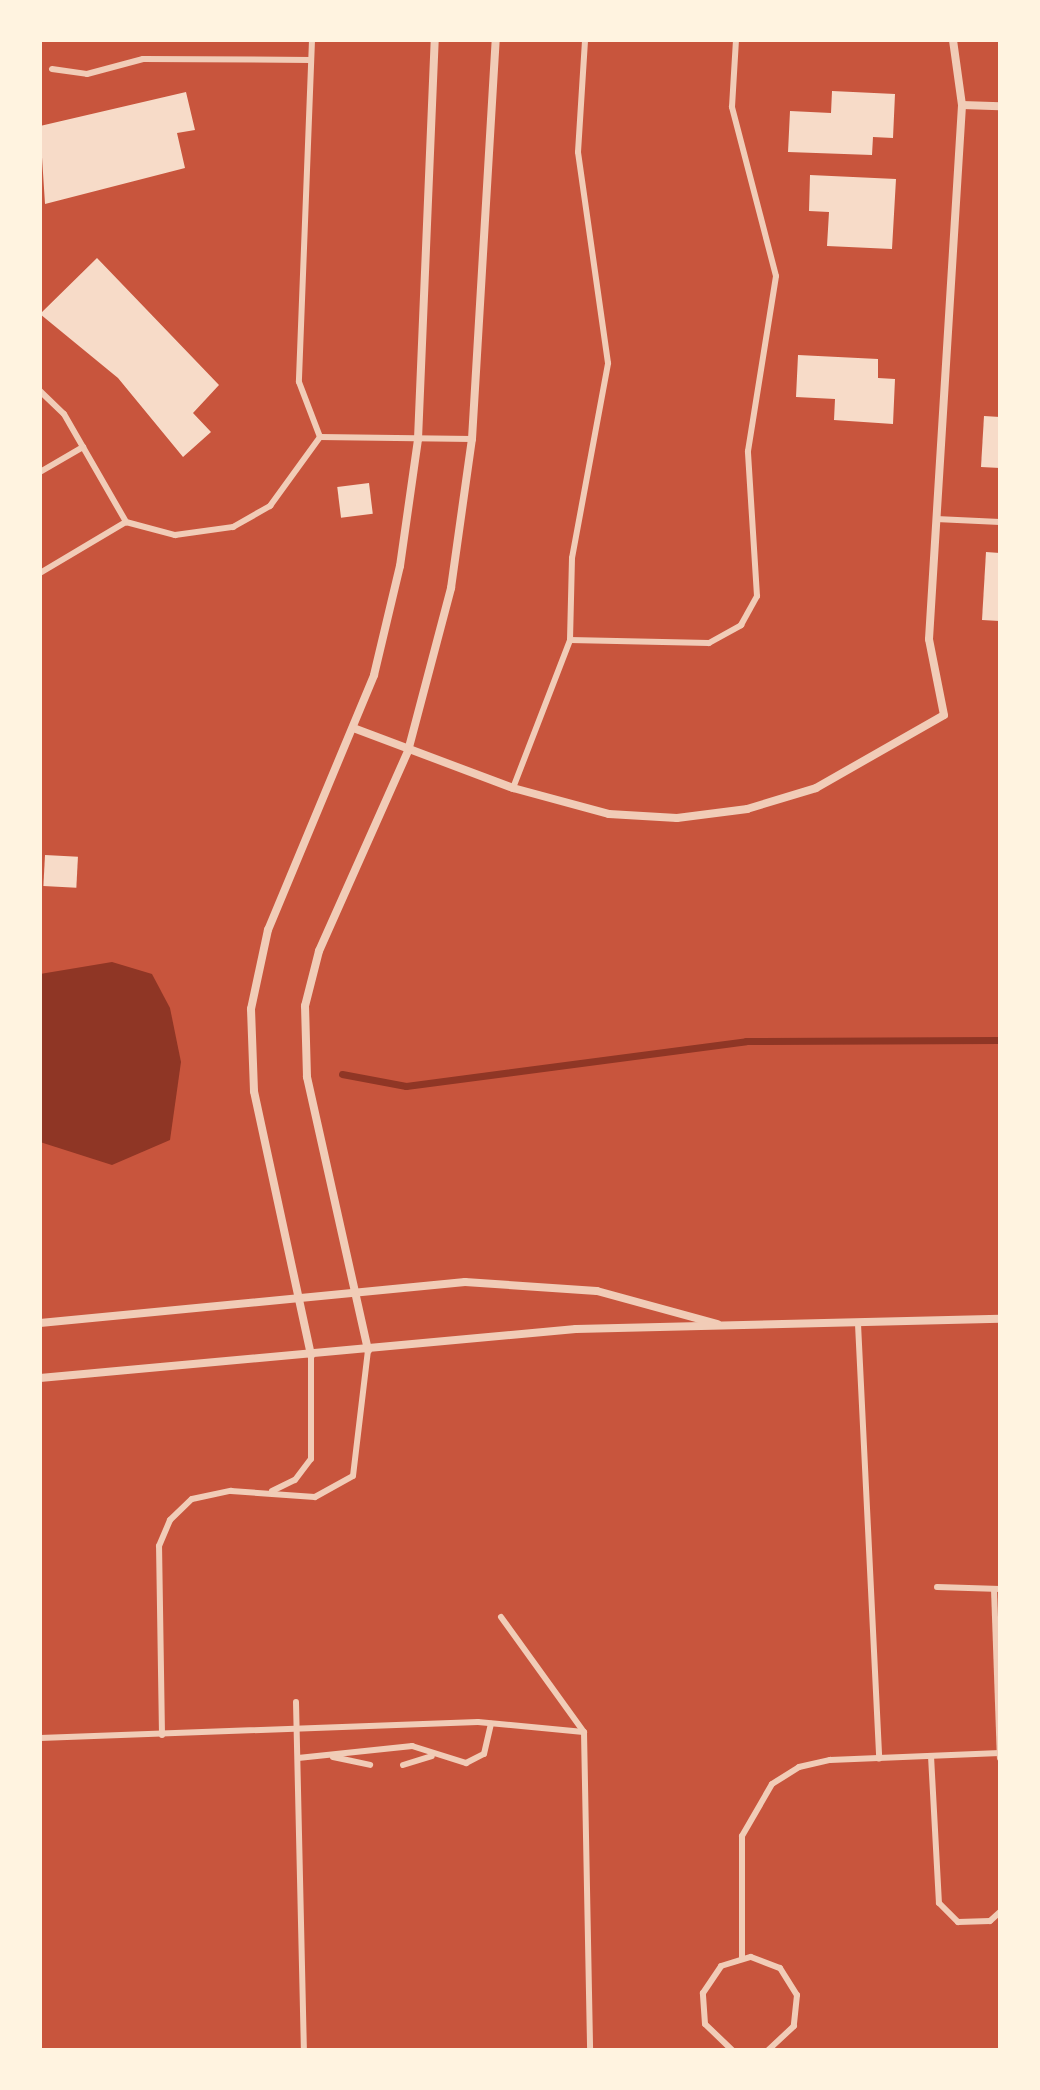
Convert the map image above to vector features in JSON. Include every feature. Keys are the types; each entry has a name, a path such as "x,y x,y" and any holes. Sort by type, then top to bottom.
{"street":[{"path":"311,1355 254,1091 251,1009 268,930 356,729 388,621 418,439 435,40"},
{"path":"368,1350 307,1077 305,1006 319,951 408,751 451,588 472,439 496,40"},
{"path":"356,729 513,788 609,814 711,816 850,773 944,715 929,639 962,105 953,40"},
{"path":"962,105 1000,106"},
{"path":"40,1323 298,1295 546,1283 730,1327"},
{"path":"40,1378 576,1329 1000,1319"}],"lane":[{"path":"312,40 299,382 320,437"},
{"path":"513,788 570,640 572,558 608,363 578,152 585,40"},
{"path":"570,640 709,643 741,625 757,596 748,451 776,276 732,107 736,40"},
{"path":"52,69 87,74 143,59 311,60"},
{"path":"40,391 83,447 126,522 175,535 233,527 270,506 320,437"},
{"path":"320,437 472,439"},
{"path":"40,472 83,447"},
{"path":"936,519 1000,522"},
{"path":"40,573 126,522"},
{"path":"858,1324 879,1758"},
{"path":"162,1735 159,1546 170,1520 192,1499 269,1492 315,1497 353,1476 368,1350"},
{"path":"269,1492 295,1480 311,1459 311,1355"},
{"path":"742,1958 740,1863 750,1811 799,1767 879,1758 1000,1755 997,1589 937,1587"},
{"path":"501,1617 584,1732 590,2050"},
{"path":"296,1702 304,2050"},
{"path":"40,1738 491,1724 584,1732"},
{"path":"333,1757 352,1747 412,1746 432,1756 466,1763 484,1754 491,1724"},
{"path":"403,1765 432,1756"},
{"path":"931,1756 939,1903 958,1922 990,1921 1000,1912"},
{"path":"298,1758 333,1757 370,1765"},
{"path":"732,2050 705,2024 703,1993 721,1966 742,1958 780,1968 797,1995 794,2026 768,2050"}],"shaded area":[{"path":"112,962 152,974 170,1008 181,1062 170,1140 112,1165 40,1142 40,974"}],"building":[{"path":"832,91 895,94 893,138 873,137 872,155 788,152 790,111 831,113"},
{"path":"186,92 195,130 177,133 185,168 45,204 40,126"},
{"path":"810,175 896,179 892,249 827,246 829,212 809,211"},
{"path":"97,258 219,385 193,413 211,432 183,457 118,378 40,314"},
{"path":"798,355 878,359 878,378 895,379 893,424 834,420 835,399 796,397"},
{"path":"984,416 1000,417 1000,468 981,467"},
{"path":"369,483 373,514 341,518 337,487"},
{"path":"986,552 1000,553 1000,621 982,620"},
{"path":"45,855 78,857 76,888 43,886"}],"waterway":[{"path":"342,1074 406,1086 746,1041 1000,1040"}]}
